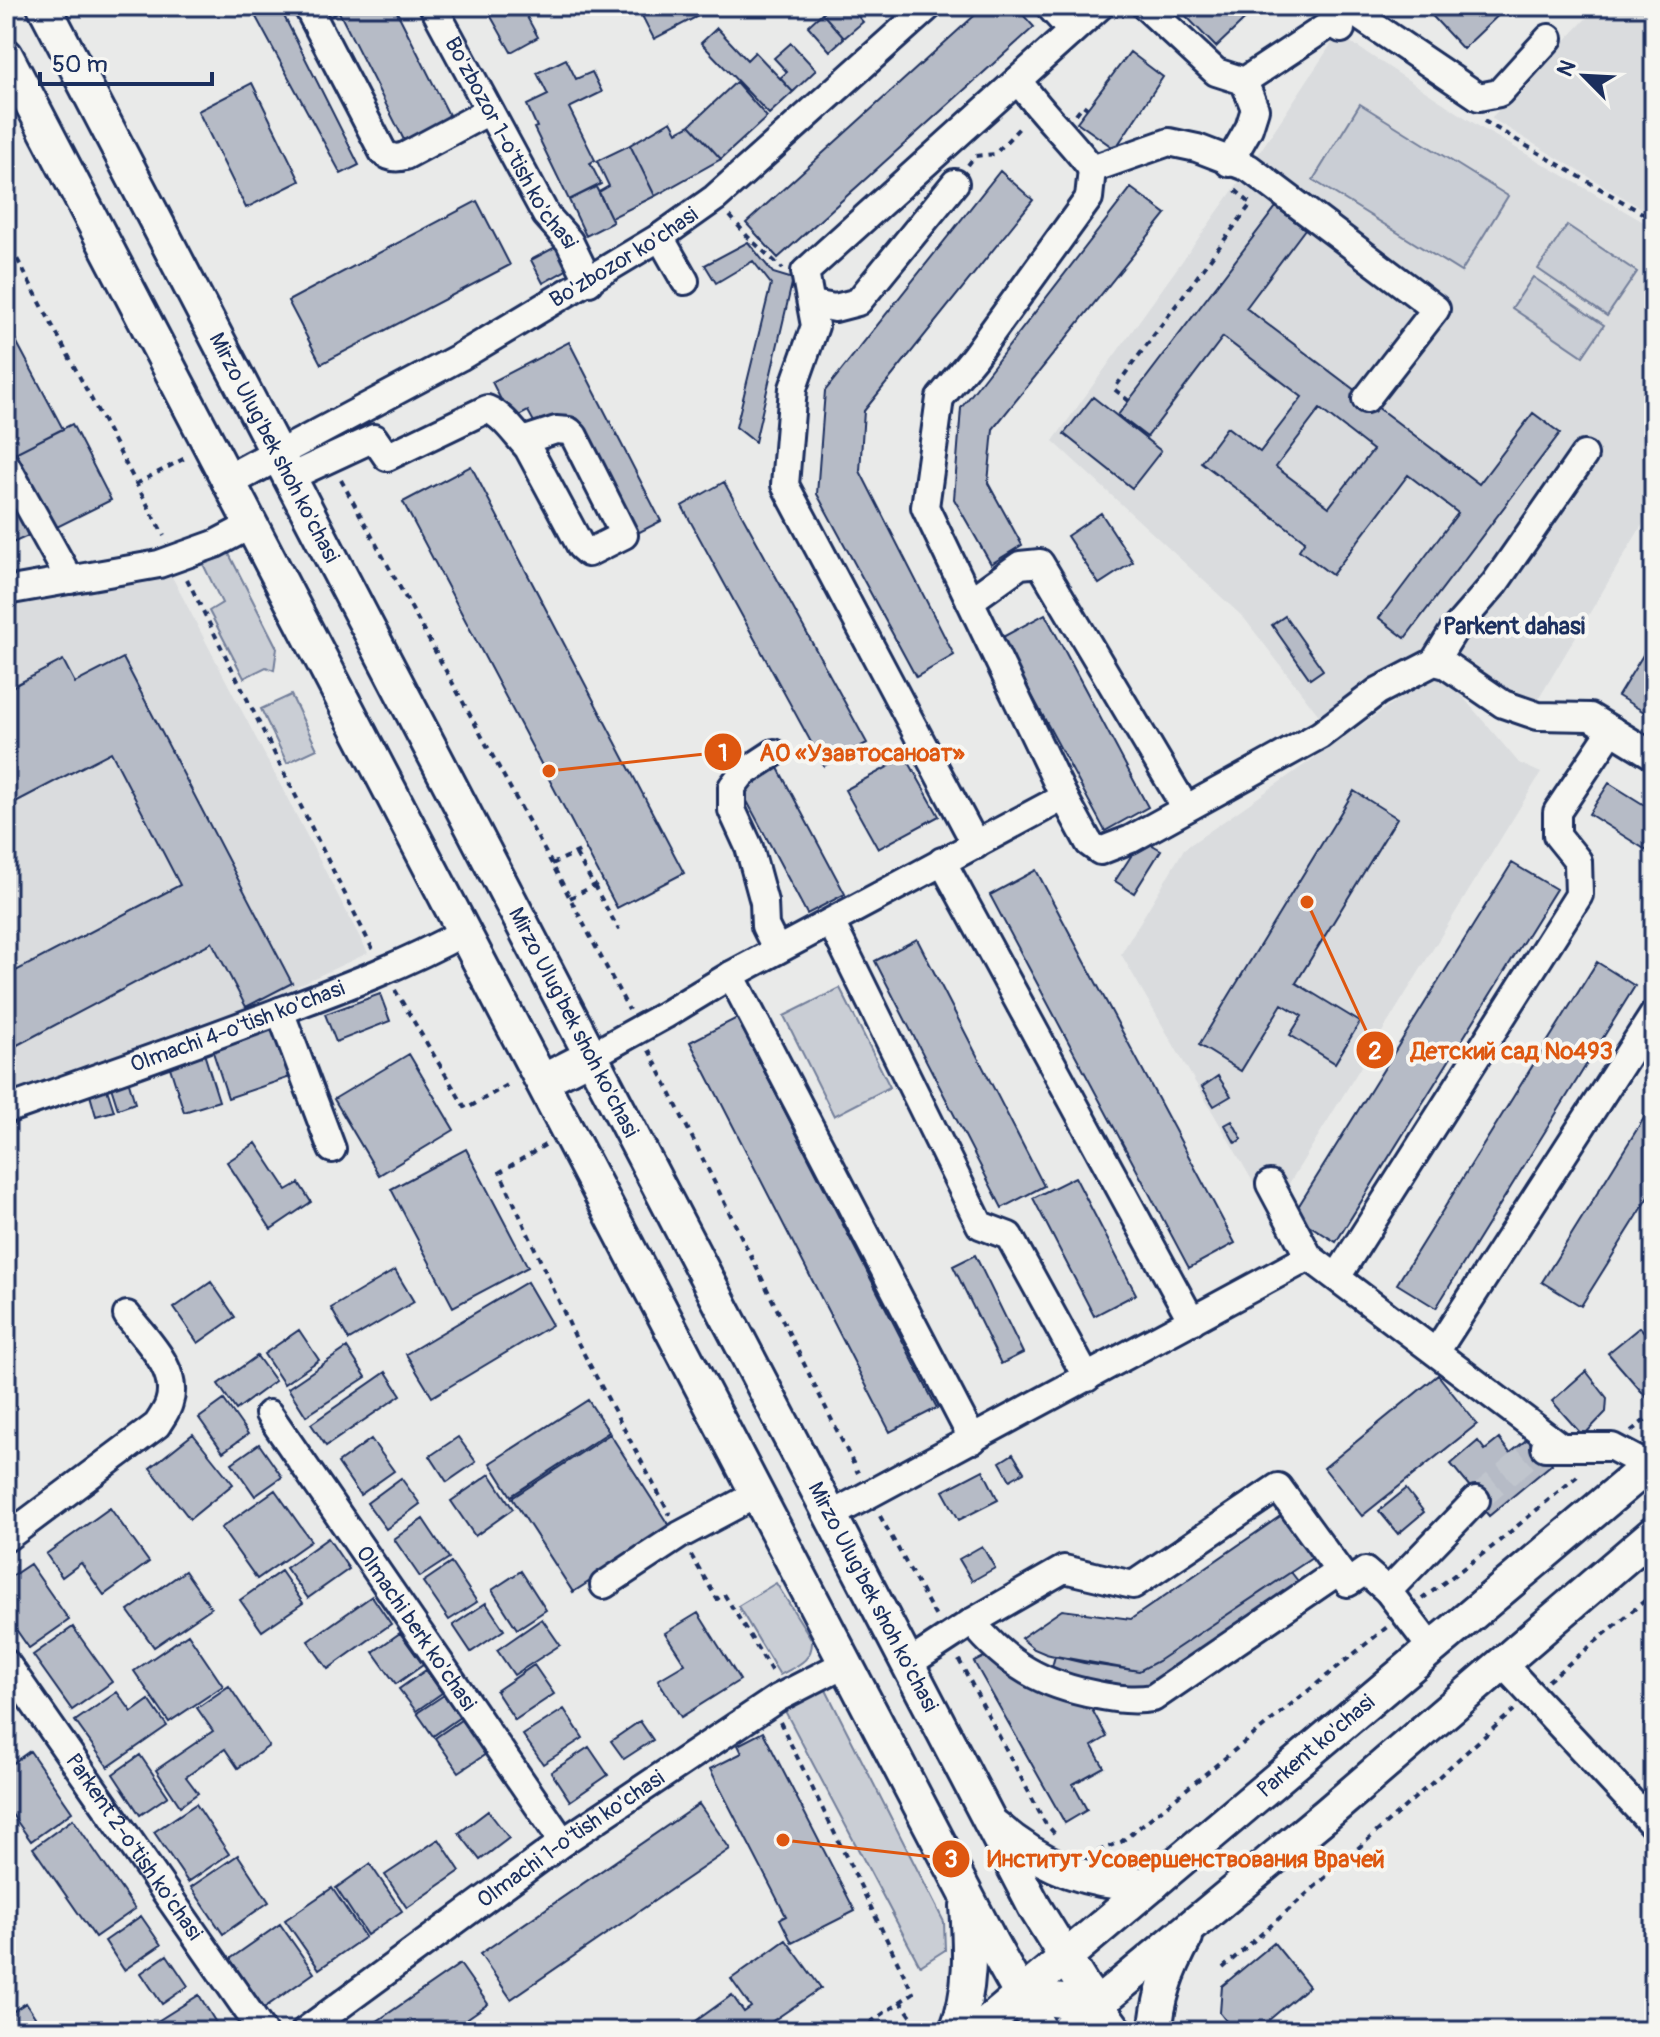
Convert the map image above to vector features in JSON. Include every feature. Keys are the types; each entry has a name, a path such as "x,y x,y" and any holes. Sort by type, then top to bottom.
{"main road":[{"name":"Mirzo Ulug'bek shoh ko'chasi","path":"44,6 1035,1908 1065,1958 1116,2031"},
{"path":"6,55 966,1895 1041,2031"},
{"path":"228,481 284,466"},
{"path":"542,1081 591,1056"},
{"name":"Parkent ko'chasi","path":"978,2031 1651,1464"},
{"path":"1058,2021 1096,2005 1191,1928 1654,1533"},
{"path":"990,1822 1026,1850 1066,1871 1111,1884 1154,1883"},
{"path":"956,2031 964,2006 970,1967 966,1895"},
{"path":"1156,2031 1168,1974 1191,1928"},
{"path":"1058,2021 1065,1958"},
{"path":"1020,1996 1058,2021"}],"street":[{"path":"307,6 387,156 405,156 489,111"},
{"name":"Bo'zbozor 1-o'tish ko'chasi","path":"433,6 546,215 569,241 589,282"},
{"name":"Bo'zbozor ko'chasi","path":"284,466 460,357 589,282 715,198 929,6"},
{"path":"1049,6 1072,31"},
{"path":"976,845 785,485 793,388 815,326 805,272 1100,6"},
{"path":"1154,9 1216,72 1244,81 1352,18 1479,97 1499,93 1549,38"},
{"path":"1018,80 1037,109 1062,131 1092,169 1089,198 974,357 940,398 925,507 1064,797 1089,843 1100,851 1131,839 1320,735 1378,691 1434,662 1454,630 1495,583 1584,455"},
{"path":"1229,163 1249,128 1255,109 1244,81"},
{"path":"1092,169 1169,142 1197,148 1229,163 1249,168 1436,309 1366,399"},
{"path":"812,304 835,308 858,302 955,183"},
{"path":"660,237 685,281"},
{"path":"284,466 374,438 387,457 487,409 497,413 522,441 581,547 588,553 624,535 569,431 556,430 522,441"},
{"path":"6,465 70,580"},
{"path":"6,591 159,564 215,544 251,525"},
{"path":"970,601 1020,565 1040,563 1185,807"},
{"path":"1434,662 1446,665 1503,704 1538,716 1590,717 1654,756"},
{"path":"1337,1277 1579,895 1578,861 1557,835 1557,812 1612,730"},
{"path":"774,753 742,774 732,787 732,810 749,847 764,902 765,926 777,950"},
{"path":"591,1056 731,975 1064,797"},
{"path":"942,861 1192,1321"},
{"path":"831,922 980,1225 1009,1236 1087,1378"},
{"name":"Olmachi 4-o'tish ko'chasi","path":"6,1110 384,971 464,932"},
{"path":"731,975 973,1440"},
{"path":"280,1011 332,1149"},
{"path":"1436,1352 1654,1014"},
{"path":"1270,1184 1309,1257 1436,1352 1549,1447 1612,1447 1651,1464"},
{"path":"831,1515 1309,1257"},
{"path":"6,1538 157,1425 170,1402 170,1378 162,1360 127,1315"},
{"name":"Olmachi berk ko'chasi","path":"269,1414 563,1842"},
{"path":"908,1664 972,1622 1064,1569 1133,1585 1278,1487 1348,1583 1365,1571 1388,1591 1432,1649"},
{"path":"604,1585 680,1535 757,1494"},
{"path":"1388,1591 1476,1500"},
{"path":"972,1622 1007,1659 1040,1679 1066,1690 1133,1701 1153,1698 1339,1571"},
{"name":"Parkent 2-o'tish ko'chasi","path":"6,1663 262,2031"},
{"name":"Olmachi 1-o'tish ko'chasi","path":"305,2031 563,1842 778,1698 846,1663"},
{"path":"1502,1663 1654,1826"}],"path":[{"path":"955,183 975,156 995,154 1037,109"},
{"path":"1483,121 1654,220"},
{"path":"1129,401 1114,389 1251,204 1233,191 1229,163"},
{"path":"715,198 748,237 784,269 805,272"},
{"path":"136,484 193,453"},
{"path":"552,864 586,848"},
{"path":"576,854 619,930"},
{"path":"570,898 603,881"},
{"path":"1223,1968 1532,1695 1654,1593"},
{"path":"778,1698 777,1715 913,1993 858,2031"},
{"path":"900,2001 922,2031"}],"shaded area":[{"path":"1598,6 1654,6 1654,216 1491,118"},
{"path":"1338,34 1483,129 1654,228 1654,505 1535,705 1434,643 1354,697 1324,722 1244,618 1053,441 1249,168"},
{"path":"1360,104 1508,196 1461,272 1313,180"},
{"path":"1567,225 1637,272 1607,316 1538,269"},
{"path":"1533,277 1604,325 1583,356 1512,308"},
{"path":"226,548 277,648 274,670 266,667 244,678 209,611 222,603 202,562"},
{"path":"169,571 368,953 249,1008 6,1095 6,607"},
{"path":"1440,670 1519,763 1541,773 1271,1213 1121,954 1184,849"},
{"path":"291,695 317,749 287,763 261,709"},
{"path":"840,988 890,1087 834,1116 784,1016"},
{"path":"776,1583 812,1640 807,1658 780,1675 738,1606"},
{"path":"825,1688 944,1922 945,1950 920,1966 785,1711"}],"building":[{"path":"250,6 279,6 359,165 341,174"},
{"path":"322,6 394,6 451,119 405,142 339,12 328,18"},
{"path":"485,6 521,6 538,37 511,52"},
{"path":"637,6 696,6 700,15 654,39"},
{"path":"830,6 849,6 863,22 844,38 822,13"},
{"path":"985,6 1015,6 1034,27 778,258 746,223"},
{"path":"1192,6 1259,6 1216,47 1184,14"},
{"path":"1508,6 1463,49 1425,8"},
{"path":"822,13 844,38 830,51 808,26"},
{"path":"717,28 747,60 755,52 793,92 769,114 701,43"},
{"path":"791,43 816,70 793,92 780,78 787,72 774,58"},
{"path":"1130,52 1163,77 1115,149 1077,122"},
{"path":"566,59 576,79 592,72 602,92 569,108 595,160 590,163 601,184 569,200 534,128 537,127 527,105 548,95 537,73"},
{"path":"736,82 767,117 721,159 690,125"},
{"path":"252,83 300,181 246,208 198,111"},
{"path":"671,121 677,132 690,125 721,159 655,196 630,145"},
{"path":"630,145 655,196 611,218 599,192 609,186 597,161"},
{"path":"1000,171 1033,200 864,411 860,471 954,655 916,677 817,494 825,391"},
{"path":"596,187 613,222 586,236 569,200"},
{"path":"1131,188 1166,214 993,429 988,483 1022,545 991,564 954,499 961,408"},
{"path":"477,201 510,265 321,364 288,301"},
{"path":"1276,207 1305,229 1246,308 1479,484 1533,413 1560,433 1405,638 1379,618 1458,513 1408,475 1332,575 1299,550 1305,541 1201,462 1227,427 1260,452 1302,397 1223,337 1147,437 1118,415","holes":["1320,409 1373,450 1329,507 1276,467"]},
{"path":"748,242 773,273 793,279 755,442 736,427 771,284 753,261 716,283 705,265"},
{"path":"563,243 575,265 543,283 531,260"},
{"path":"6,322 63,429 15,453 6,436"},
{"path":"569,342 661,521 630,537 568,416 539,431 528,411 511,420 492,382"},
{"path":"1093,397 1161,451 1132,488 1064,434"},
{"path":"72,424 111,500 53,529 15,453"},
{"path":"471,466 684,873 617,908 403,502"},
{"path":"724,482 867,743 824,766 682,506"},
{"path":"6,488 28,536 6,546"},
{"path":"1101,513 1133,562 1099,584 1067,536"},
{"path":"1045,614 1148,807 1105,831 1001,638"},
{"path":"1285,616 1323,670 1310,679 1272,625"},
{"path":"1654,637 1654,718 1618,696"},
{"path":"123,658 292,983 246,1007 212,942 6,1051 6,976 180,885 111,752 6,807 6,690 63,660 75,683"},
{"path":"906,757 939,816 878,849 845,790"},
{"path":"778,768 845,894 807,914 740,788"},
{"path":"1609,783 1654,811 1654,855 1589,814"},
{"path":"1354,791 1397,818 1296,983 1360,1022 1335,1063 1290,1035 1302,1016 1282,1004 1241,1071 1199,1045"},
{"path":"1142,839 1161,850 1134,893 1115,881"},
{"path":"1512,863 1556,889 1336,1242 1293,1215"},
{"path":"1036,870 1235,1243 1189,1268 990,895"},
{"path":"917,939 1044,1186 1002,1208 875,961"},
{"path":"1597,962 1635,986 1436,1308 1397,1284"},
{"path":"380,994 390,1021 336,1042 325,1014"},
{"path":"737,1018 937,1408 890,1432 690,1042"},
{"path":"277,1027 293,1076 228,1098 212,1049"},
{"path":"203,1050 219,1101 184,1112 168,1061"},
{"path":"409,1054 454,1130 379,1175 334,1099"},
{"path":"127,1076 135,1103 118,1109 109,1081"},
{"path":"1218,1076 1231,1096 1214,1106 1202,1087"},
{"path":"105,1083 114,1111 96,1116 88,1088"},
{"path":"1654,1102 1654,1189 1581,1306 1542,1282"},
{"path":"1232,1121 1242,1139 1235,1143 1225,1125"},
{"path":"256,1143 287,1190 299,1183 311,1202 271,1229 227,1162"},
{"path":"466,1149 528,1267 453,1307 391,1189"},
{"path":"1075,1177 1136,1294 1094,1316 1033,1198"},
{"path":"975,1255 1023,1353 1001,1364 953,1266"},
{"path":"395,1270 414,1302 349,1340 331,1308"},
{"path":"211,1282 235,1317 198,1343 174,1308"},
{"path":"527,1282 552,1325 432,1397 406,1354"},
{"path":"1640,1327 1654,1344 1654,1394 1648,1399 1608,1353"},
{"path":"299,1330 319,1360 284,1384 264,1354"},
{"path":"347,1348 366,1377 306,1416 288,1388"},
{"path":"257,1356 275,1381 236,1410 218,1384"},
{"path":"1586,1371 1607,1398 1606,1412 1583,1436 1552,1401"},
{"path":"386,1372 401,1395 326,1446 311,1424"},
{"path":"1438,1375 1477,1424 1362,1516 1324,1468"},
{"path":"224,1400 248,1434 223,1452 199,1418"},
{"path":"588,1400 609,1432 511,1496 490,1463"},
{"path":"193,1434 233,1484 190,1519 150,1468"},
{"path":"610,1434 671,1529 573,1592 512,1498"},
{"path":"458,1437 476,1462 447,1482 430,1456"},
{"path":"1530,1437 1552,1464 1489,1516 1467,1490 1470,1487 1451,1464 1478,1441 1485,1450 1499,1439 1510,1453"},
{"path":"371,1439 394,1471 360,1495 338,1463"},
{"path":"259,1444 282,1477 255,1496 232,1463"},
{"path":"1013,1454 1024,1472 1010,1480 1000,1462"},
{"path":"983,1470 998,1500 959,1520 943,1491"},
{"path":"490,1474 513,1509 475,1536 451,1501"},
{"path":"401,1478 420,1504 386,1529 367,1503"},
{"path":"1406,1489 1424,1512 1398,1534 1379,1511"},
{"path":"275,1490 311,1541 257,1579 221,1528"},
{"path":"110,1508 149,1562 104,1595 81,1563 62,1577 46,1554"},
{"path":"1282,1515 1312,1558 1139,1671 1046,1654 1021,1638 1062,1610 1131,1619"},
{"path":"423,1519 449,1558 420,1577 394,1539"},
{"path":"328,1538 349,1569 308,1598 286,1568"},
{"path":"982,1546 995,1568 972,1581 959,1559"},
{"path":"451,1563 477,1602 449,1620 423,1582"},
{"path":"30,1564 69,1620 29,1648 6,1615 6,1580"},
{"path":"185,1571 211,1608 154,1647 128,1611"},
{"path":"281,1571 303,1603 262,1631 240,1600"},
{"path":"521,1571 546,1610 517,1629 492,1590"},
{"path":"1291,1572 1304,1589 1141,1692 1049,1678 1055,1656 1139,1671"},
{"path":"372,1596 391,1624 328,1669 308,1641"},
{"path":"486,1603 504,1630 471,1652 453,1625"},
{"path":"698,1613 740,1680 681,1717 658,1680 685,1664 665,1633"},
{"path":"542,1619 560,1645 514,1675 497,1650"},
{"path":"73,1627 112,1682 72,1710 33,1655"},
{"path":"400,1633 423,1665 396,1684 373,1652"},
{"path":"188,1634 223,1686 169,1722 134,1671"},
{"path":"984,1657 1009,1672 1089,1704 1107,1737 1092,1746 1104,1767 1073,1784 1087,1810 1065,1823 974,1662"},
{"path":"534,1665 554,1694 515,1720 496,1691"},
{"path":"426,1670 442,1693 416,1711 399,1689"},
{"path":"229,1686 269,1746 238,1768 225,1749 186,1777 198,1793 180,1806 156,1770 213,1731 197,1708"},
{"path":"117,1692 132,1712 149,1700 167,1726 108,1767 75,1721"},
{"path":"444,1695 460,1717 433,1736 417,1713"},
{"path":"564,1709 583,1738 543,1764 523,1735"},
{"path":"461,1720 486,1754 459,1772 435,1738"},
{"path":"640,1721 653,1740 624,1759 611,1741"},
{"path":"763,1732 855,1911 792,1943 780,1919 786,1916 710,1769 742,1753 738,1745"},
{"path":"589,1747 608,1775 570,1801 551,1772"},
{"path":"30,1751 72,1812 31,1841 6,1806 6,1768"},
{"path":"140,1755 168,1796 140,1815 113,1774"},
{"path":"196,1804 229,1854 188,1882 154,1832"},
{"path":"699,1804 730,1849 511,1999 480,1954"},
{"path":"488,1811 509,1838 480,1860 459,1833"},
{"path":"73,1819 135,1909 95,1937 33,1848"},
{"path":"439,1839 460,1871 407,1908 385,1875"},
{"path":"238,1855 269,1902 223,1934 191,1887"},
{"path":"370,1864 402,1911 367,1935 336,1888"},
{"path":"332,1888 365,1937 319,1969 285,1920"},
{"path":"141,1916 161,1945 124,1970 105,1941"},
{"path":"280,1924 314,1973 264,2008 230,1959"},
{"path":"786,1940 821,1988 758,2031 682,2031 732,1995 744,2012 751,2007 731,1979"},
{"path":"1274,1943 1309,1986 1256,2031 1234,2031 1220,2013 1222,1986"},
{"path":"167,1955 188,1986 162,2004 141,1973"},
{"path":"460,1964 488,2004 449,2031 363,2031"},
{"path":"199,1995 221,2031 158,2031 153,2024"},
{"path":"26,2003 44,2031 6,2031 6,2016"}],"tunnel":[{"path":"1476,1500 1538,1447"}],"place":[{"name":"АО «Узавтосаноат»","path":"549,771"},
{"name":"Детский сад №493","path":"1307,902"},
{"name":"Институт Усовершенствования Врачей","path":"783,1840"}],"district":[{"name":"Parkent dahasi","path":"1514,626"}]}
